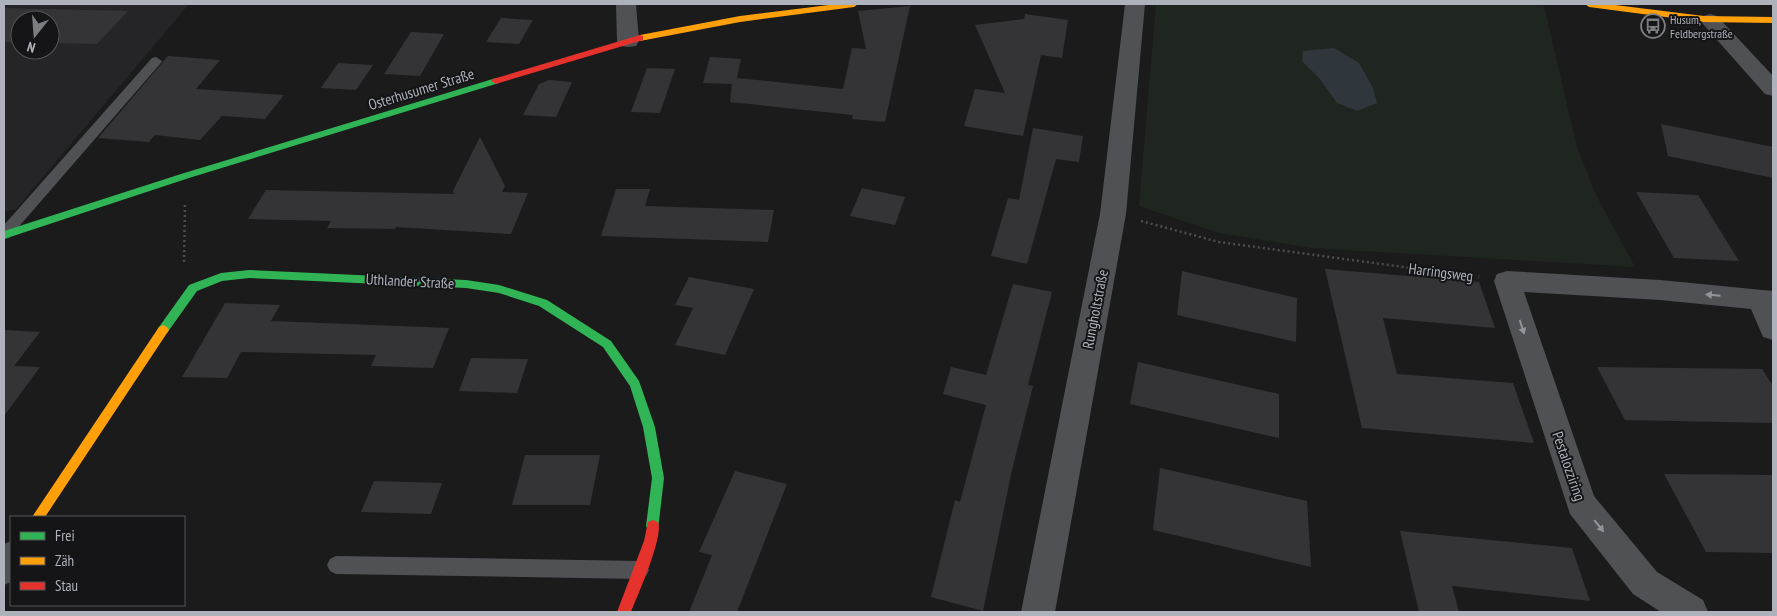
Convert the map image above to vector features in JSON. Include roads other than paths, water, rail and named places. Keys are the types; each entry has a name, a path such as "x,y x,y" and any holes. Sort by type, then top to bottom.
{"street":[{"path":"626,4 628,41"},
{"name":"Osterhusumer Straße","path":"4,234 185,176 628,41 682,29 774,13 854,4"},
{"name":"Rungholtstraße","path":"1038,612 1113,214 1135,4"},
{"path":"1589,4 1710,20 1773,20"},
{"path":"1710,20 1773,89"},
{"name":"Uthlander Straße","path":"39,516 174,313 193,288 221,276 249,274 466,284 499,288 543,303 607,344 635,384 649,427 658,478 651,541 624,612"},
{"name":"Pestalozziring","path":"1691,612 1644,582 1581,504 1507,281 1660,290 1767,300"},
{"path":"1767,300 1773,329"}],"lane":[{"path":"4,234 156,61"},
{"path":"336,565 640,570"}],"place":[{"name":"Husum, Feldbergstraße","path":"1653,26"}]}
